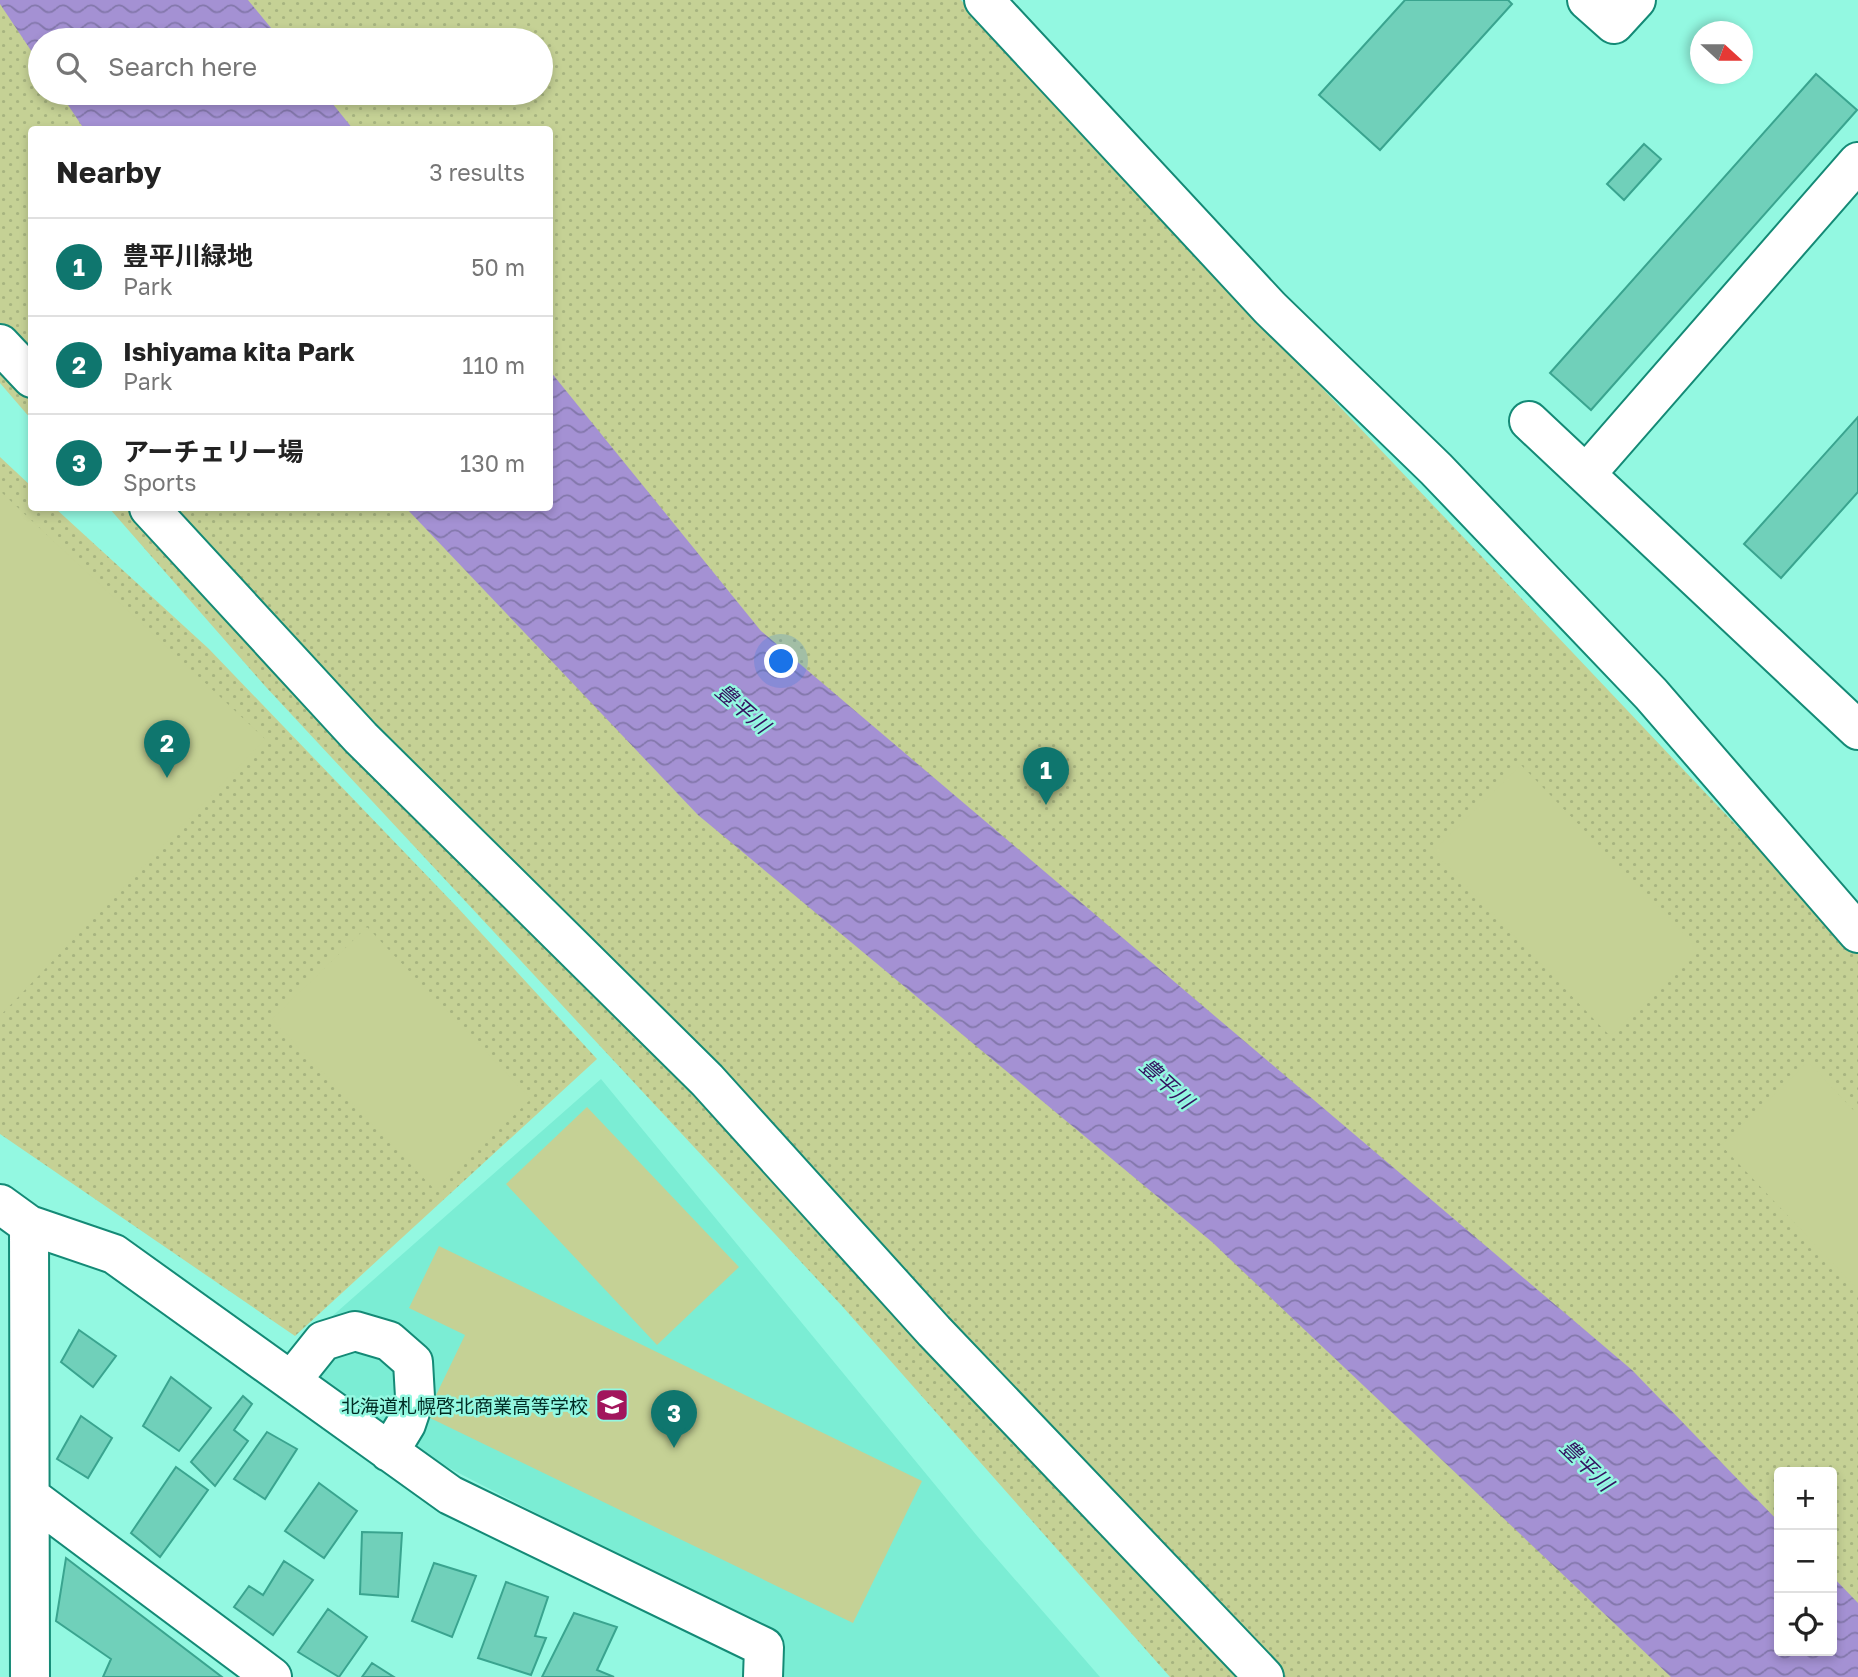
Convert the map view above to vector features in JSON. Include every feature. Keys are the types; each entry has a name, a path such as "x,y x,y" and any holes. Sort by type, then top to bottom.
{"street":[{"path":"984,0 1270,309 1436,469 1651,694 1858,933"},
{"path":"1587,0 1614,24 1636,0"},
{"path":"1586,474 1858,162"},
{"path":"0,344 28,374"},
{"path":"1530,421 1858,730"},
{"path":"152,511 361,738 707,1080 934,1331 1264,1677"},
{"path":"30,1677 31,1497 15,1215 114,1254 450,1495 764,1647 763,1677"},
{"path":"291,1381 323,1341 355,1331 388,1342 413,1362 415,1397 406,1424 389,1451"},
{"path":"31,1497 272,1677"}],"shaded area":[{"path":"0,0 961,0 1252,314 1858,954 1858,1677 1170,1677 842,1306 265,686 112,511 553,511 553,126 28,126 28,416 0,383"},
{"path":"0,457 28,483 28,511 58,511 209,649 458,908 597,1059 295,1336 0,1134"},
{"path":"0,491 265,739 0,1016"},
{"path":"1521,765 1700,950 1610,1036 1433,851"},
{"path":"367,927 531,1099 435,1190 272,1019"},
{"path":"1808,1062 1858,1115 1858,1290 1721,1145"},
{"name":"北海道札幌啓北商業高等学校","path":"601,1079 978,1537 1100,1677 780,1677 780,1639 422,1454 287,1356"},
{"path":"587,1107 739,1267 657,1345 506,1184"},
{"path":"439,1246 922,1481 853,1623 426,1416 465,1335 409,1308"}],"water":[{"path":"0,0 248,0 271,28 28,28 28,46"},
{"path":"68,105 334,105 351,126 82,126"},
{"name":"豊平川","path":"553,375 761,631 1632,1370 1774,1517 1774,1656 1837,1656 1837,1581 1858,1603 1858,1677 1671,1677 1212,1242 698,815 409,511 553,511"}],"building":[{"path":"1405,0 1508,0 1512,4 1380,150 1319,95"},
{"path":"1816,74 1857,110 1591,410 1550,373"},
{"path":"1644,144 1661,159 1624,200 1607,184"},
{"path":"1858,417 1858,492 1781,578 1744,544"},
{"path":"79,1330 116,1356 93,1387 61,1362"},
{"path":"171,1377 211,1408 179,1451 143,1426"},
{"path":"243,1396 252,1404 234,1430 248,1441 215,1486 191,1462"},
{"path":"81,1416 112,1438 88,1478 57,1459"},
{"path":"267,1432 297,1449 265,1499 234,1479"},
{"path":"176,1467 208,1490 160,1557 131,1533"},
{"path":"319,1483 357,1511 324,1558 285,1531"},
{"path":"362,1532 402,1533 398,1597 360,1594"},
{"path":"66,1558 222,1677 103,1677 111,1659 56,1621"},
{"path":"284,1561 313,1580 273,1635 234,1607 249,1586 263,1595"},
{"path":"434,1563 476,1576 452,1637 412,1621"},
{"path":"506,1582 548,1597 535,1636 546,1638 531,1675 478,1658"},
{"path":"328,1609 367,1637 339,1677 298,1652"},
{"path":"574,1613 617,1627 597,1670 614,1677 542,1677"},
{"path":"372,1663 394,1677 362,1677"}],"place":[{"name":"Ishiyama kita Park","path":"167,778"},
{"name":"豊平川緑地","path":"1046,805"},
{"name":"北海道札幌啓北商業高等学校","path":"612,1405"},
{"name":"アーチェリー場","path":"674,1448"}]}
